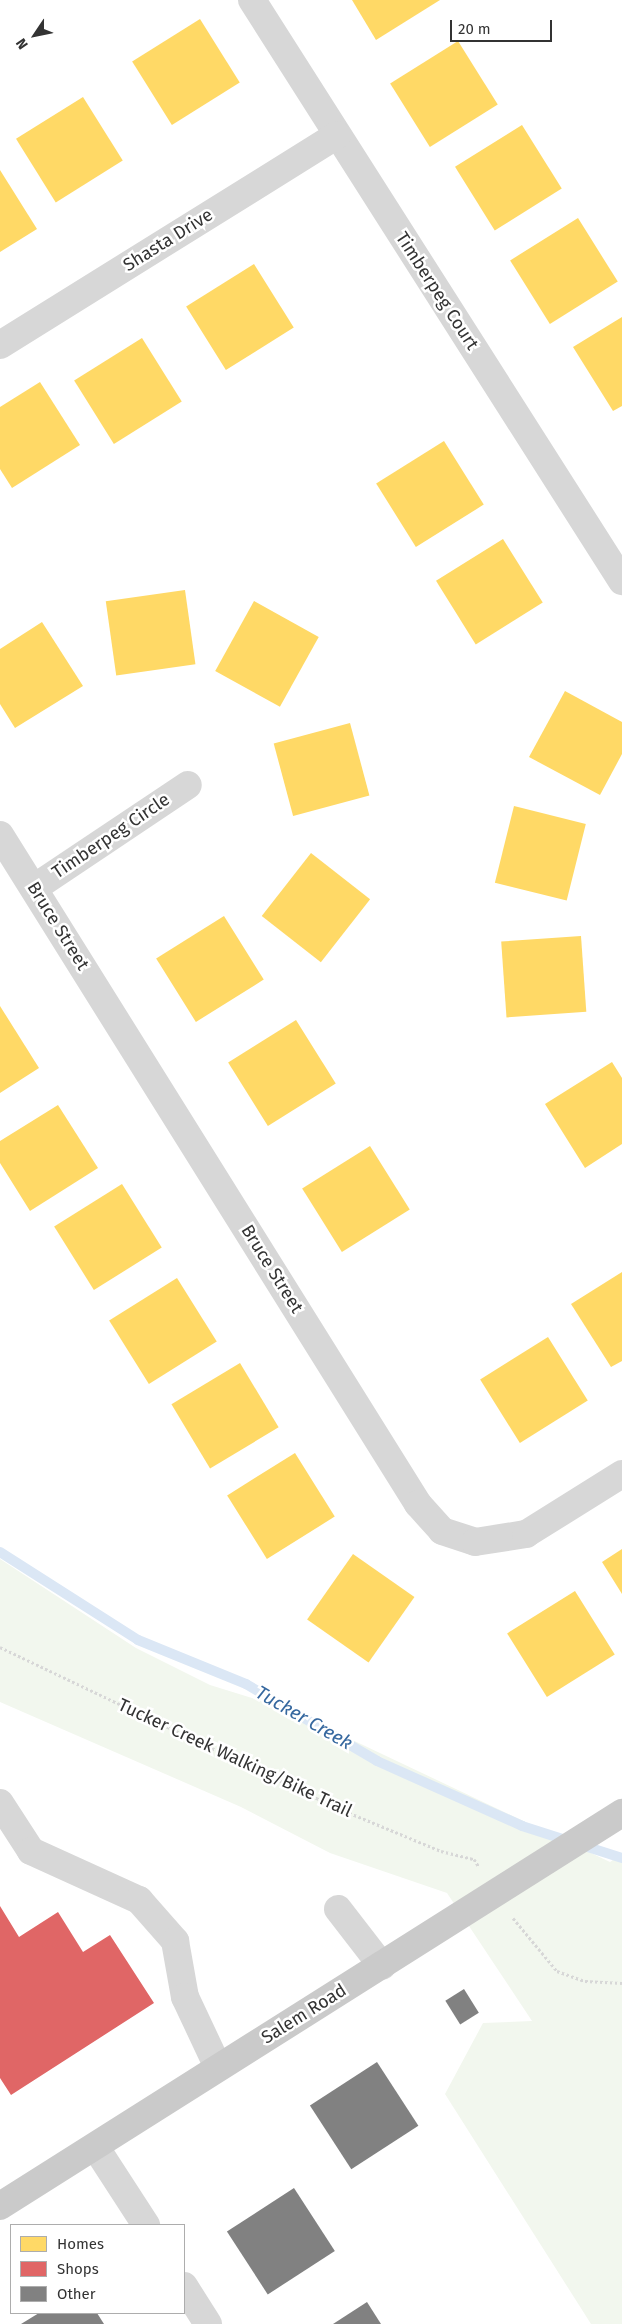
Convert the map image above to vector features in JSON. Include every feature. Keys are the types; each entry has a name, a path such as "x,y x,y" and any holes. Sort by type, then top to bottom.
{"main road":[{"name":"Salem Road","path":"0,2206 96,2148 218,2067 382,1966 615,1817"}],"street":[{"name":"Timberpeg Court","path":"252,0 622,581"},
{"name":"Shasta Drive","path":"0,345 337,135"},
{"name":"Timberpeg Circle","path":"34,888 188,785"},
{"name":"Bruce Street","path":"0,835 418,1504 442,1531 475,1542 526,1534 622,1474"},
{"path":"0,1803 31,1851 139,1900 175,1941 185,1997 218,2067"},
{"path":"338,1909 382,1966"},
{"path":"96,2148 145,2224"},
{"path":"185,2288 208,2324"}],"path":[{"name":"Tucker Creek Walking/Bike Trail","path":"0,1647 340,1809 440,1851 474,1859"},
{"path":"509,1913 527,1941 558,1971 585,1981 622,1983"}],"shaded area":[{"path":"0,1559 136,1648 210,1685 287,1709 610,1862 622,1854 622,2324 591,2324 445,2094 483,2023 532,2021 447,1893 330,1853 241,1807 0,1702"}],"building: Homes":[{"path":"352,0 440,0 376,40"},
{"path":"200,19 240,83 172,125 132,61"},
{"path":"458,41 498,105 430,147 390,83"},
{"path":"83,97 123,161 56,202 16,139"},
{"path":"522,125 562,189 495,230 455,167"},
{"path":"0,170 37,229 0,252"},
{"path":"578,218 618,282 550,324 510,260"},
{"path":"254,264 294,328 226,370 186,306"},
{"path":"622,317 622,406 613,411 573,347"},
{"path":"142,338 182,402 114,444 74,380"},
{"path":"40,382 80,445 12,488 0,469 0,407"},
{"path":"444,441 484,505 416,547 376,483"},
{"path":"503,539 543,603 476,644 436,581"},
{"path":"185,590 195,664 116,675 106,601"},
{"path":"254,601 319,637 280,707 215,671"},
{"path":"42,622 83,686 15,728 0,704 0,649"},
{"path":"565,691 622,722 622,754 600,795 529,757"},
{"path":"350,723 369,795 293,816 274,743"},
{"path":"514,806 586,824 567,901 495,883"},
{"path":"311,853 370,899 321,962 262,916"},
{"path":"224,916 264,980 196,1022 156,958"},
{"path":"581,936 586,1012 506,1017 501,942"},
{"path":"0,1006 39,1068 0,1093"},
{"path":"296,1020 336,1084 268,1126 228,1062"},
{"path":"612,1062 622,1078 622,1144 585,1168 545,1104"},
{"path":"58,1105 98,1168 30,1211 0,1163 0,1141"},
{"path":"370,1146 410,1210 342,1252 302,1188"},
{"path":"122,1184 162,1248 94,1290 54,1226"},
{"path":"622,1272 622,1361 611,1367 571,1304"},
{"path":"177,1278 217,1342 149,1384 109,1320"},
{"path":"548,1337 588,1401 520,1443 480,1379"},
{"path":"240,1363 279,1427 210,1468 171,1404"},
{"path":"295,1453 335,1517 267,1559 227,1495"},
{"path":"622,1549 622,1594 602,1562"},
{"path":"353,1554 414,1597 369,1663 307,1620"},
{"path":"575,1591 615,1655 547,1697 507,1633"}],"building: Shops":[{"path":"0,1906 19,1937 58,1912 83,1952 110,1935 154,2003 11,2095 0,2078"}],"building: Other":[{"path":"464,1989 479,2013 460,2024 445,2001"},
{"path":"377,2062 418,2126 351,2169 310,2106"},
{"path":"294,2188 335,2251 268,2294 227,2232"},
{"path":"367,2302 381,2324 333,2324"},
{"path":"37,2314 98,2314 104,2324 21,2324"}],"waterway":[{"name":"Tucker Creek","path":"0,1552 138,1640 246,1684 377,1761 522,1826 622,1858"}]}
